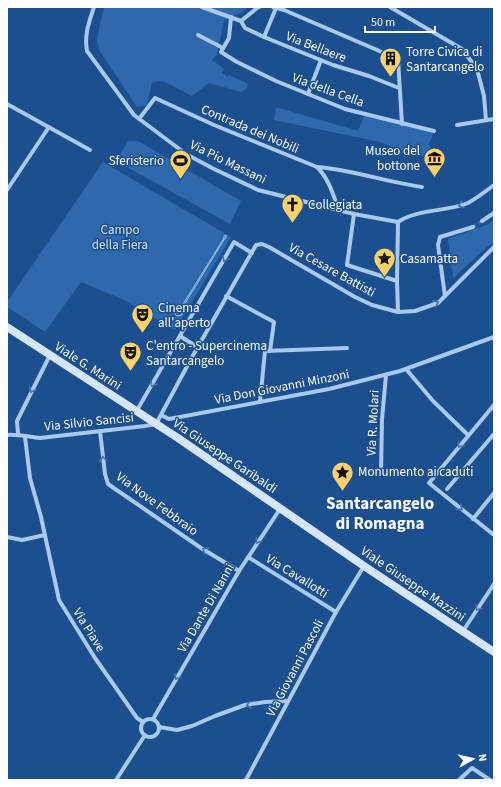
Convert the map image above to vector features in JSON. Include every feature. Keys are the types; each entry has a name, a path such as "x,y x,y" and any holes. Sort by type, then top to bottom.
{"main road":[{"name":"Viale G. Marini","path":"7,327 156,424"},
{"name":"Via Giuseppe Garibaldi","path":"156,424 280,508"},
{"name":"Viale Giuseppe Mazzini","path":"280,508 364,566 494,652"}],"street":[{"name":"Via Pio Massani","path":"94,7 86,32 85,42 87,51 134,115 186,154 258,190 354,214 398,222"},
{"name":"Via Bellaere","path":"202,7 241,21 245,28 264,37 321,60 399,88"},
{"path":"241,21 256,8 260,7"},
{"path":"264,37 275,7 398,59 402,124"},
{"path":"390,7 462,49 477,69 484,96 486,120"},
{"path":"222,50 229,38 231,17"},
{"name":"Via della Cella","path":"198,35 222,50 237,62 276,81 345,109 434,131"},
{"path":"308,94 321,60"},
{"name":"Contrada dei Nobili","path":"139,119 155,98 214,126 316,167 324,174 333,192 338,210"},
{"path":"7,104 90,150"},
{"path":"457,125 494,119"},
{"path":"7,190 50,127"},
{"path":"316,167 339,169 378,179 422,187"},
{"path":"494,185 468,203 406,217 398,222 398,312 415,311 438,303 494,247"},
{"path":"482,221 494,213"},
{"path":"354,214 347,265 397,281"},
{"path":"445,296 438,245 440,237 473,227"},
{"path":"136,412 234,242 252,252 197,347 156,424"},
{"name":"Via Cesare Battisti","path":"252,252 256,245 262,244 367,302 398,312"},
{"path":"226,296 274,322 270,351"},
{"path":"180,336 197,347"},
{"name":"Via Don Giovanni Minzoni","path":"161,415 169,419 329,389 406,369 494,338"},
{"path":"260,402 265,351 347,348"},
{"path":"7,435 18,434 17,421 50,356"},
{"path":"406,369 433,401 468,436"},
{"name":"Via R. Molari","path":"381,473 382,419 386,375"},
{"path":"494,405 429,483 494,535"},
{"name":"Via Silvio Sancisi","path":"18,434 40,438 156,424"},
{"name":"Via Nove Febbraio","path":"100,431 104,474 108,484 200,548 238,571"},
{"path":"448,490 494,434"},
{"name":"Via Piave","path":"25,436 30,478 60,600 95,658 136,718 143,722"},
{"path":"473,519 494,493"},
{"name":"Via Dante Di Nanni","path":"153,720 238,571 280,508"},
{"path":"7,537 22,540 45,535"},
{"name":"Via Cavallotti","path":"248,557 336,612"},
{"name":"Via Giovanni Pascoli","path":"246,780 336,612 364,566"},
{"path":"463,631 494,584"},
{"path":"159,727 177,730 192,726 245,705 288,701"},
{"path":"147,719 153,720 159,727 158,732 154,736 144,734 141,727 143,722 147,719"},
{"path":"116,780 144,734"},
{"path":"459,780 472,768 490,780"}],"green space":[{"path":"104,7 248,7 242,12 224,20 217,54 212,60 224,69 222,73 228,77 229,75 248,84 246,89 241,92 209,83 192,96 165,82 158,81 152,83 147,105 137,107 99,50 97,39"},
{"path":"276,107 358,131 365,114 434,131 429,144 432,151 427,155 417,157 380,142 274,120"},
{"name":"Sferisterio","path":"128,141 138,141 241,201 230,224 116,161"},
{"name":"Campo della Fiera","path":"103,162 231,237 175,330 122,299 81,282 45,332 7,307 7,302"},
{"path":"494,219 494,241 453,278 448,239 489,224"}],"shaded area":[{"path":"226,235 226,238 181,310 182,315 177,316 175,314 175,310 180,309"}],"tunnel":[{"path":"473,227 482,221"}],"place":[{"name":"Torre Civica di Santarcangelo","path":"390,78"},
{"name":"Museo del bottone","path":"435,178"},
{"name":"Sferisterio","path":"180,180"},
{"name":"Collegiata","path":"292,224"},
{"name":"Casamatta","path":"385,278"},
{"name":"Cinema all'aperto","path":"142,334"},
{"name":"C'entro - Supercinema Santarcangelo","path":"131,372"},
{"name":"Monumento ai caduti","path":"343,492"}],"district":[{"name":"Santarcangelo di Romagna","path":"380,514"}]}
